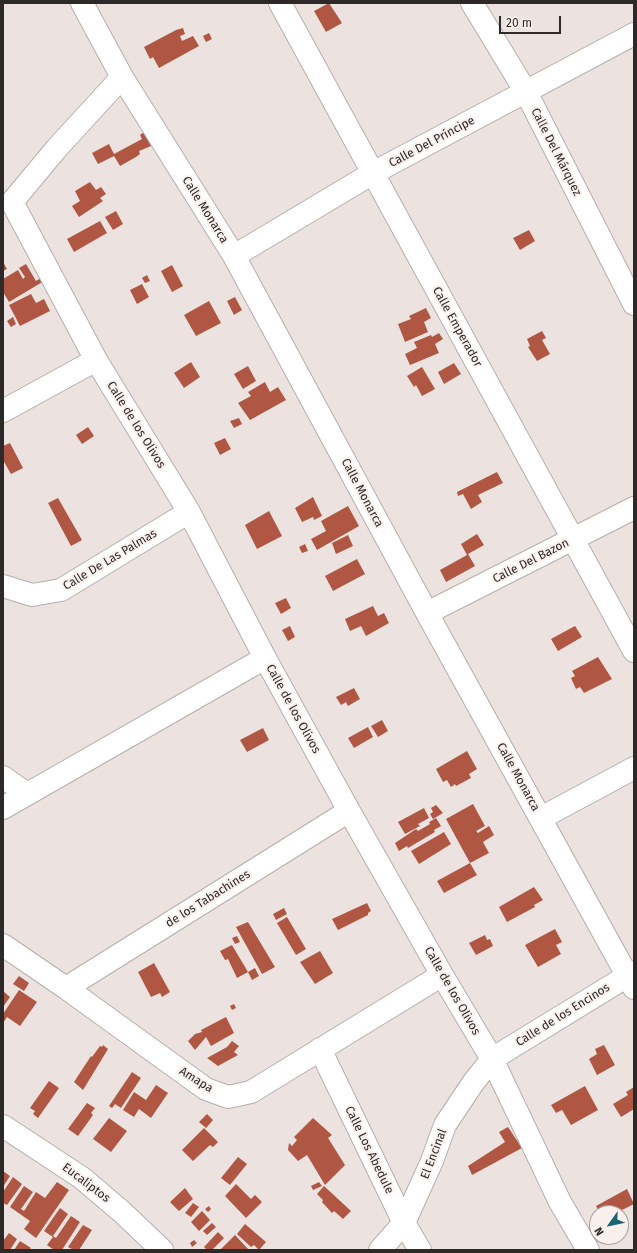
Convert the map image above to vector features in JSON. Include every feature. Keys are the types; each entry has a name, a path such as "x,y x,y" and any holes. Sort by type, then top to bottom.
{"street":[{"name":"Calle Monarca","path":"82,3 122,77 234,256 427,613 632,978"},
{"name":"Calle Emperador","path":"280,3 634,651"},
{"name":"Calle Del Márquez","path":"472,3 526,92 634,304"},
{"name":"Calle Del Príncipe","path":"234,256 373,173 634,34"},
{"name":"Calle de los Olivos","path":"122,77 8,206 96,360 189,512 265,658 349,811 442,975 492,1059 581,1246"},
{"path":"3,411 96,360"},
{"name":"Calle Del Bazon","path":"427,613 634,508"},
{"name":"Calle De Las Palmas","path":"3,586 32,595 61,590 189,512"},
{"path":"3,808 265,658"},
{"path":"541,818 634,768"},
{"path":"3,778 27,794"},
{"name":"de los Tabachines","path":"66,988 349,811"},
{"name":"Amapa","path":"3,945 66,988 206,1089 228,1097 251,1092 442,975"},
{"name":"Calle de los Encinos","path":"492,1059 632,978"},
{"name":"Calle Los Abedule","path":"320,1049 404,1223 420,1250"},
{"name":"El Encinal","path":"380,1250 404,1223 432,1161 445,1125 473,1083 492,1059"},
{"name":"Eucaliptos","path":"3,1126 82,1178 122,1212 161,1250"}],"building":[{"path":"329,3 342,23 326,32 314,11"},
{"path":"183,28 185,34 180,36 182,41 193,36 199,46 159,68 153,57 150,59 144,47 176,30"},
{"path":"209,33 212,39 206,42 203,36"},
{"path":"144,132 151,146 139,151 140,154 120,166 114,156 98,164 92,153 109,144 114,154 142,139 140,135"},
{"path":"90,182 96,190 101,187 106,194 100,198 103,201 79,217 72,206 80,201 75,191"},
{"path":"116,211 123,224 113,230 105,217"},
{"path":"100,221 107,233 74,252 67,239"},
{"path":"529,230 535,241 520,250 513,238"},
{"path":"3,262 7,269 3,271"},
{"path":"26,264 36,281 41,278 44,281 9,302 3,292 3,279 18,270 23,279 25,277 19,268"},
{"path":"172,265 183,286 172,292 161,271"},
{"path":"147,275 150,281 145,283 142,278"},
{"path":"142,284 149,297 137,304 130,290"},
{"path":"31,294 36,303 44,299 50,311 20,326 9,305"},
{"path":"235,297 242,310 234,315 227,301"},
{"path":"209,301 221,323 196,336 184,315"},
{"path":"426,308 431,318 424,322 428,332 405,342 398,324 411,319 409,316"},
{"path":"13,317 16,324 11,327 7,321"},
{"path":"542,331 546,338 542,340 550,354 537,361 528,347 530,346 527,339"},
{"path":"439,333 443,339 435,344 439,353 410,365 405,354 417,348 414,342 431,335 432,337"},
{"path":"191,362 200,377 184,388 174,373"},
{"path":"454,363 461,374 444,384 438,372"},
{"path":"248,366 256,381 243,389 234,374"},
{"path":"422,367 435,389 422,396 416,385 414,387 407,376"},
{"path":"265,382 270,392 278,387 286,400 250,420 238,403 251,396 248,392"},
{"path":"239,418 242,424 234,428 230,421"},
{"path":"88,427 94,436 82,444 76,435"},
{"path":"225,438 231,449 220,455 214,443"},
{"path":"10,443 23,468 11,474 3,460 3,446"},
{"path":"497,472 503,483 478,495 482,502 471,509 463,494 458,496 457,492"},
{"path":"313,497 322,516 314,520 313,517 302,522 295,508"},
{"path":"58,498 82,540 71,546 48,503"},
{"path":"348,506 359,526 317,550 311,539 326,531 321,521"},
{"path":"269,511 282,536 257,549 245,525"},
{"path":"477,534 484,545 468,554 475,566 446,582 440,570 467,555 461,544"},
{"path":"348,535 353,546 336,554 332,543"},
{"path":"305,544 308,551 302,553 299,547"},
{"path":"357,559 365,574 333,591 325,576"},
{"path":"286,598 291,608 281,614 275,603"},
{"path":"373,606 378,616 384,613 389,623 366,636 361,626 350,631 345,619"},
{"path":"290,626 295,637 288,641 282,630"},
{"path":"575,626 582,637 558,651 551,639"},
{"path":"598,657 612,679 584,693 580,687 576,689 571,678 575,676 572,671"},
{"path":"354,688 360,699 348,706 346,702 341,705 336,697"},
{"path":"382,720 388,731 378,737 371,726"},
{"path":"368,727 373,737 354,748 348,738"},
{"path":"263,728 269,740 247,752 240,740"},
{"path":"467,751 477,769 469,774 471,778 451,787 447,780 443,782 436,769"},
{"path":"473,804 485,826 476,831 478,833 489,826 494,835 483,842 489,853 470,863 446,819"},
{"path":"436,805 443,813 433,819 430,814 433,812 431,808"},
{"path":"424,808 429,818 418,824 420,826 405,834 398,822"},
{"path":"436,818 441,826 434,830 435,832 408,848 407,846 399,851 395,843 416,829 418,831 430,824 429,822"},
{"path":"444,832 451,844 419,864 411,851"},
{"path":"470,863 477,875 444,893 437,881"},
{"path":"534,887 543,900 534,905 535,907 507,922 499,907"},
{"path":"367,903 371,911 368,915 338,930 332,919"},
{"path":"284,908 287,914 276,920 273,914"},
{"path":"287,917 306,949 296,955 277,923"},
{"path":"248,922 275,967 262,974 236,927"},
{"path":"555,929 562,942 556,945 561,954 538,967 525,945"},
{"path":"485,935 487,940 490,939 493,946 476,955 469,943"},
{"path":"237,936 240,942 235,944 232,938"},
{"path":"232,945 248,972 237,978 228,959 225,960 220,951"},
{"path":"320,951 333,973 315,984 300,962"},
{"path":"154,963 170,992 162,997 160,993 151,997 138,972"},
{"path":"255,968 259,976 252,980 248,972"},
{"path":"19,976 29,983 24,991 13,984"},
{"path":"19,990 37,1002 20,1026 7,1017 3,1023 3,1014"},
{"path":"3,991 10,997 3,1007"},
{"path":"234,1004 236,1008 232,1010 230,1006"},
{"path":"226,1017 234,1033 211,1046 206,1037 195,1050 188,1041 195,1034 202,1032 201,1030"},
{"path":"232,1041 239,1046 234,1052 238,1055 218,1066 207,1058 227,1047"},
{"path":"103,1045 108,1049 83,1090 74,1082 91,1056 92,1057 100,1046 102,1047"},
{"path":"604,1045 615,1065 597,1075 589,1059 597,1054 595,1049"},
{"path":"132,1072 141,1078 121,1108 115,1104 112,1108 109,1106"},
{"path":"49,1081 59,1088 38,1118 33,1114 35,1111 30,1108"},
{"path":"156,1085 168,1093 151,1118 139,1109 134,1117 123,1110 134,1092 146,1100"},
{"path":"585,1086 598,1110 571,1125 562,1110 556,1113 551,1105"},
{"path":"634,1087 634,1109 621,1117 613,1104 628,1095 626,1092"},
{"path":"87,1103 95,1108 91,1113 93,1115 78,1136 68,1129"},
{"path":"207,1114 213,1120 206,1128 199,1122"},
{"path":"109,1118 127,1131 111,1152 93,1139"},
{"path":"313,1118 332,1135 328,1138 345,1165 325,1185 307,1155 298,1161 288,1150 289,1143 292,1146 297,1140 294,1137"},
{"path":"508,1127 522,1148 472,1175 468,1166 505,1142 499,1132"},
{"path":"204,1128 218,1142 213,1147 210,1145 193,1161 182,1150"},
{"path":"238,1157 247,1164 230,1185 221,1178"},
{"path":"3,1171 10,1176 3,1187"},
{"path":"13,1177 22,1184 7,1205 3,1203 3,1192"},
{"path":"57,1182 69,1190 36,1238 24,1229 30,1221 10,1207 24,1186 33,1192 21,1209 24,1211 36,1192 45,1198"},
{"path":"319,1182 322,1186 313,1190 311,1186"},
{"path":"236,1184 251,1199 255,1195 262,1202 246,1218 225,1196"},
{"path":"324,1186 351,1211 343,1219 334,1211 332,1213 317,1194"},
{"path":"185,1188 193,1199 179,1211 170,1202"},
{"path":"627,1189 634,1204 629,1206 629,1205 598,1205"},
{"path":"193,1203 199,1207 191,1217 185,1213"},
{"path":"209,1206 211,1209 208,1212 205,1209"},
{"path":"60,1208 68,1214 53,1236 56,1238 71,1216 80,1222 62,1250 54,1250 47,1245 53,1237 44,1231"},
{"path":"202,1211 210,1220 199,1231 191,1222"},
{"path":"212,1223 216,1227 207,1235 203,1231"},
{"path":"245,1224 266,1242 259,1250 254,1245 251,1247 237,1234"},
{"path":"83,1225 92,1230 79,1250 74,1250 68,1247"},
{"path":"218,1232 224,1238 212,1250 207,1250 204,1247"},
{"path":"9,1233 17,1239 10,1250 3,1250 3,1241"},
{"path":"235,1235 249,1250 220,1250"},
{"path":"194,1240 197,1243 192,1247 190,1243"},
{"path":"20,1241 31,1248 29,1250 14,1250"}]}
